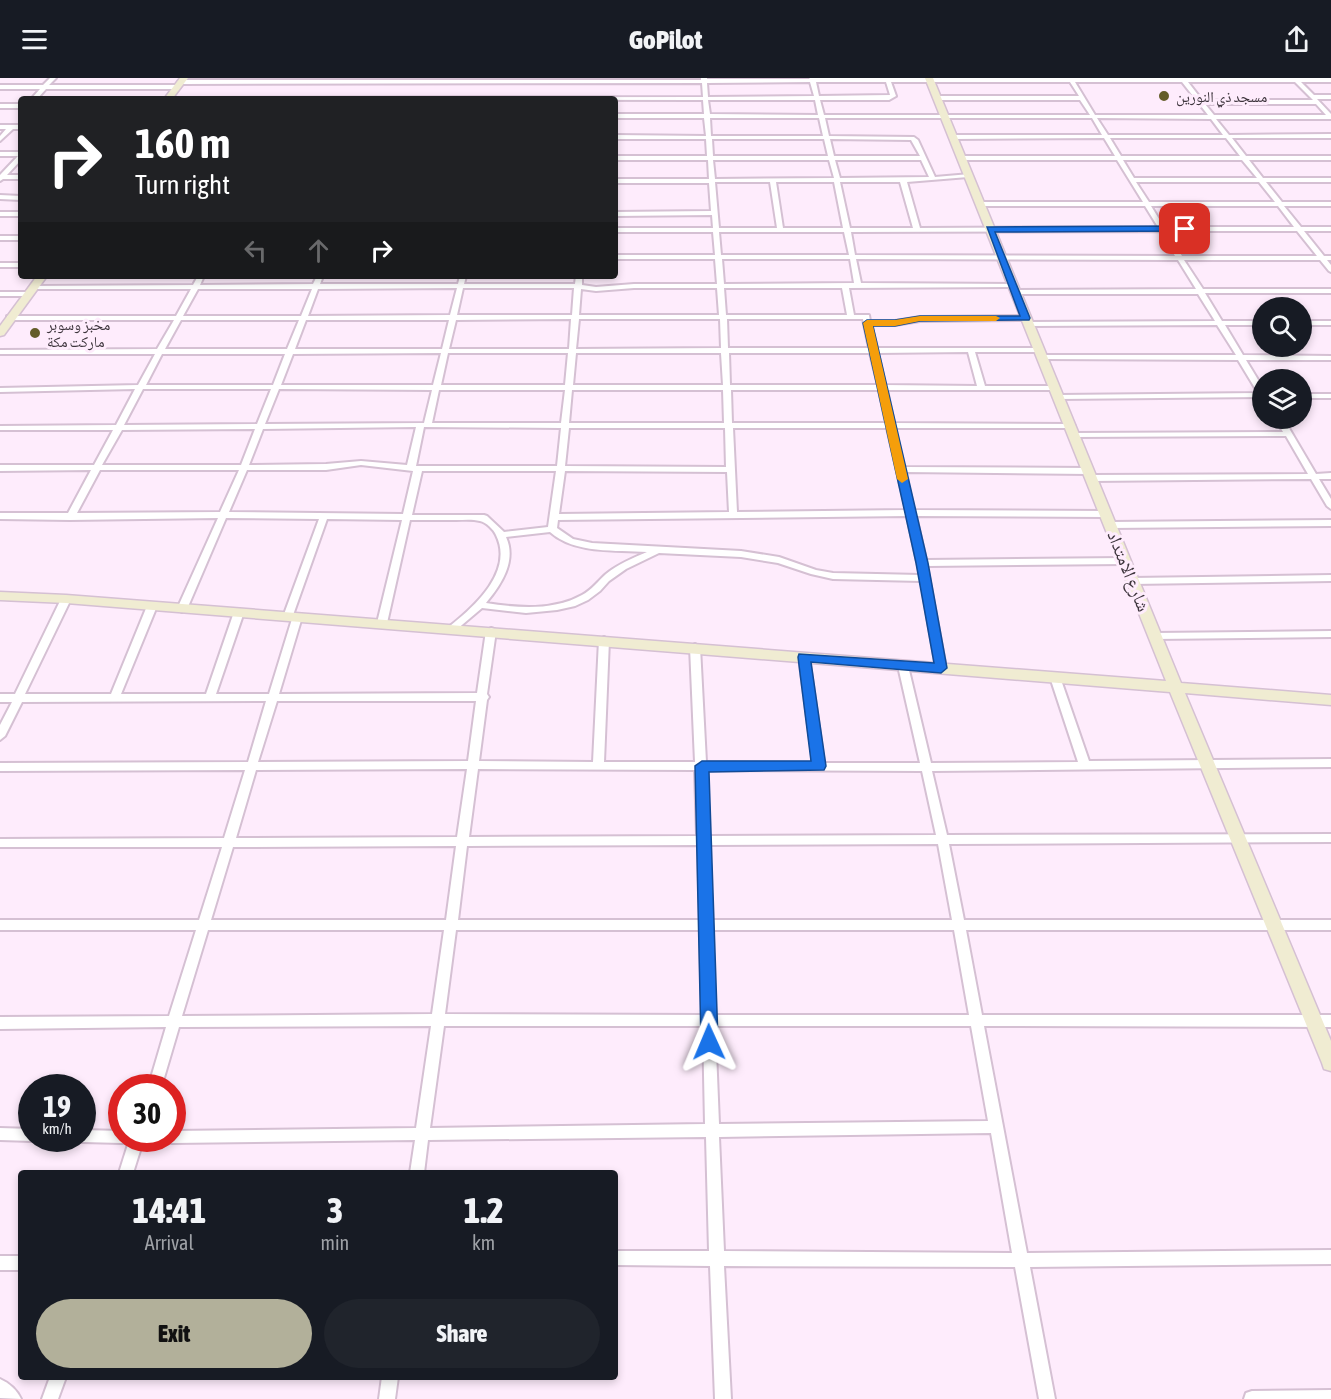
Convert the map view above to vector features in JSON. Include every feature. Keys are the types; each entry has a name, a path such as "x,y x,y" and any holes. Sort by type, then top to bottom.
{"street":[{"path":"3,87 15,78"},
{"path":"37,96 53,78"},
{"path":"3,87 305,79 1331,80"},
{"path":"296,96 305,79"},
{"path":"388,96 394,79"},
{"path":"505,96 508,79"},
{"path":"595,96 597,79"},
{"path":"704,79 723,317 733,514"},
{"path":"812,79 837,180 858,285"},
{"name":"شارع الامتداد","path":"929,79 1132,581 1331,1063"},
{"path":"1071,79 1252,377"},
{"path":"1182,79 1331,270"},
{"path":"618,116 1331,117 1295,79"},
{"path":"618,99 892,97 888,80"},
{"path":"170,96 180,82"},
{"path":"1201,102 1315,100 1331,97"},
{"path":"937,98 1082,98"},
{"path":"1050,98 1061,117"},
{"path":"0,106 18,106"},
{"path":"0,127 18,127"},
{"path":"0,139 11,127"},
{"path":"953,136 1331,136"},
{"path":"618,137 912,138 933,179"},
{"path":"0,154 18,155"},
{"path":"1,178 18,158"},
{"path":"618,158 924,158"},
{"path":"962,159 1331,158"},
{"path":"618,181 903,180 969,175"},
{"path":"1,178 18,177"},
{"path":"773,180 780,229"},
{"path":"903,180 917,229"},
{"path":"1131,180 1331,180"},
{"path":"0,204 3,198"},
{"path":"980,204 1331,204"},
{"path":"618,214 714,213"},
{"path":"0,214 18,214"},
{"path":"618,230 1331,229"},
{"path":"0,238 18,238"},
{"path":"618,257 1331,258"},
{"path":"0,265 18,265"},
{"path":"0,333 6,321 40,279"},
{"path":"70,517 199,279"},
{"path":"182,609 244,467 319,279"},
{"path":"382,623 424,425 437,387 462,279"},
{"path":"552,529 561,469 579,279"},
{"path":"845,285 851,317"},
{"path":"0,294 31,291 195,287 578,286 596,289 845,285 1200,292 1331,291"},
{"path":"6,321 303,317 866,317 922,563 941,668"},
{"path":"867,323 895,323 920,319 1252,323"},
{"path":"1312,323 1331,323"},
{"path":"0,352 971,350 1041,354 1331,358"},
{"path":"971,350 982,388"},
{"path":"0,390 140,387 881,387 1252,394"},
{"path":"1312,396 1331,396"},
{"path":"0,428 261,425 891,426 1289,434"},
{"path":"1286,429 1331,506"},
{"path":"0,468 326,467 361,463 414,468 731,470"},
{"path":"900,469 1090,475 1331,477"},
{"path":"554,517 910,513 1331,524"},
{"path":"0,516 224,515 484,518 494,524 502,535 506,546 505,559 498,580 481,605 453,628"},
{"path":"159,1074 273,697 293,617 324,516"},
{"path":"502,535 552,529"},
{"path":"552,529 558,536 587,544 741,554 780,560 833,576 925,578"},
{"path":"481,605 523,609 567,606 597,589 624,565 658,550"},
{"path":"922,563 1124,561"},
{"path":"1132,581 1331,578"},
{"path":"0,596 492,631 1331,700"},
{"path":"0,735 66,599"},
{"path":"115,696 152,606"},
{"path":"210,697 239,612"},
{"path":"417,1170 492,631"},
{"path":"1155,636 1331,634"},
{"path":"598,765 604,640"},
{"path":"695,647 702,766 711,1131 723,1399"},
{"path":"804,657 819,766"},
{"path":"903,666 960,925 1047,1399"},
{"path":"1055,677 1085,765"},
{"path":"0,698 484,697"},
{"path":"0,767 598,765 927,767 1331,764"},
{"path":"0,843 1331,838"},
{"path":"0,925 1331,925"},
{"path":"0,1023 175,1024 438,1020 1331,1021"},
{"path":"186,1137 997,1127"},
{"path":"0,1134 18,1135"},
{"path":"127,1170 133,1152"},
{"path":"618,1258 1020,1260 1331,1257"},
{"path":"0,1263 18,1263"},
{"path":"50,1399 57,1380"},
{"path":"387,1399 390,1380"},
{"path":"0,1387 13,1399"},
{"path":"1252,1399 1331,1398"}],"slow traffic":[{"path":"902,479 867,323 895,323 912,319 996,318"}],"place":[{"name":"مسجد ذي النورين","path":"1164,96"},
{"name":"مخبز وسوبر ماركت مكة","path":"35,333"}],"route":[{"path":"709,1042 702,766 819,766 804,657 941,668 922,563 867,323 895,323 912,319 1026,318 990,229 1185,229"}]}
